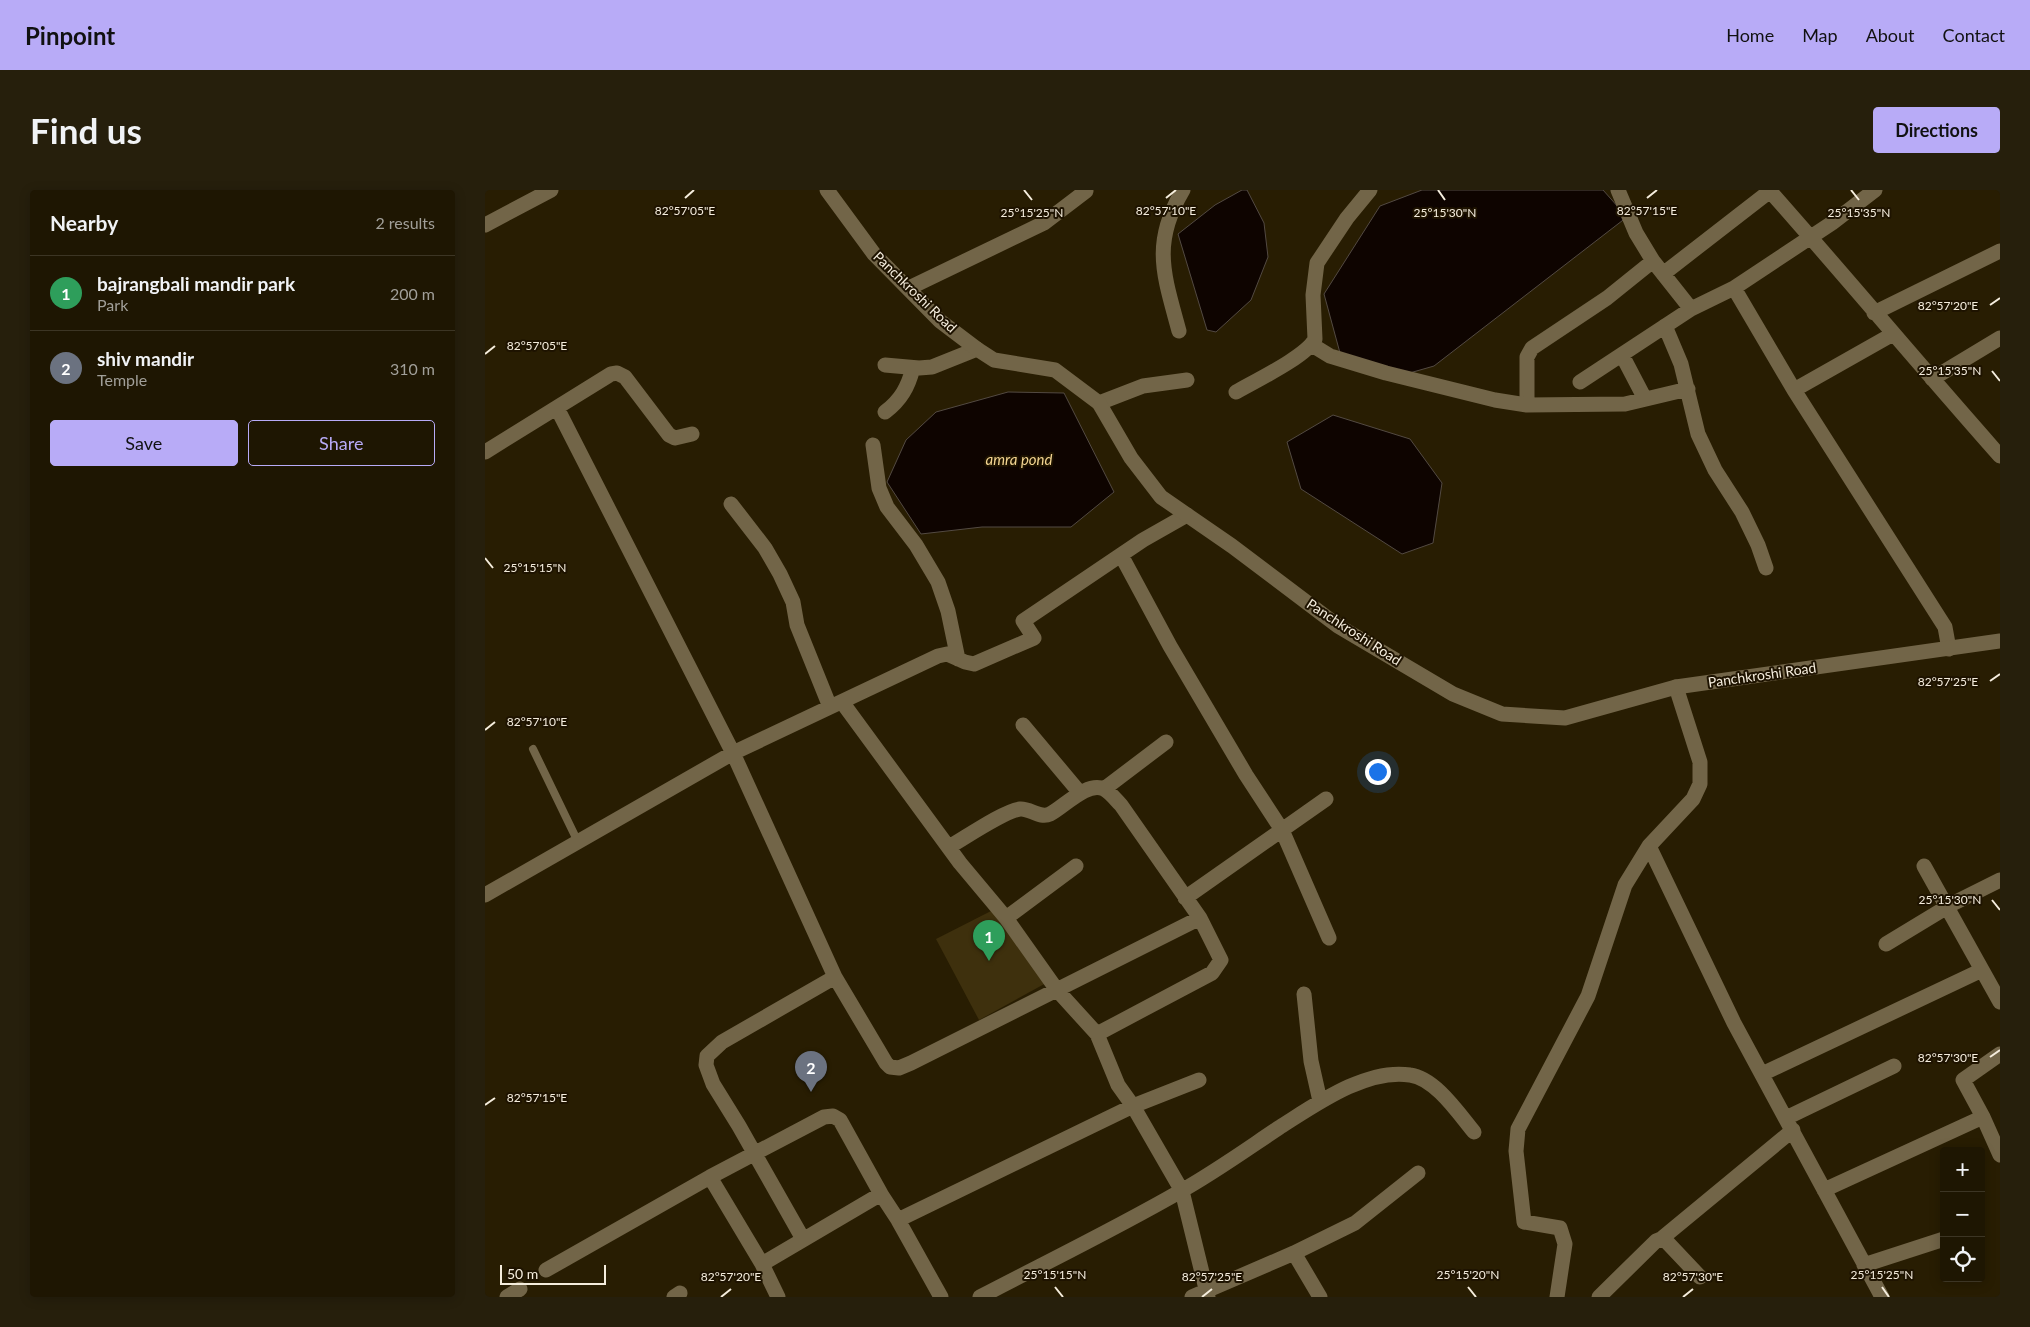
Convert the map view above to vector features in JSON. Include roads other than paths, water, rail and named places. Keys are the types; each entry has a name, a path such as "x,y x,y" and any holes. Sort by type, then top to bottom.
{"street":[{"path":"485,225 551,190"},
{"name":"Panchkroshi Road","path":"827,190 874,254 940,321 994,360 1055,370 1099,403 1131,458 1161,497 1187,514 1338,626 1453,694 1501,714 1565,718 1676,687 2000,641"},
{"path":"1179,331 1163,270 1164,234 1171,209 1183,190"},
{"path":"1236,392 1302,354 1312,345 1315,339 1313,295 1317,263 1347,218 1370,190"},
{"path":"1618,190 1636,233 1653,261 1691,309"},
{"path":"1663,274 1769,190 1811,236 1874,313 1932,379 1994,440 2000,456"},
{"path":"1580,382 1691,309 1734,288 1832,223 1875,190"},
{"path":"909,288 1044,223 1086,191"},
{"path":"1874,313 2000,251"},
{"path":"1527,405 1527,357 1532,348 1607,298 1653,261"},
{"path":"1734,288 1794,390 1945,627 1949,648"},
{"path":"1665,326 1681,364 1698,434 1715,470 1743,512 1758,544 1766,568"},
{"path":"1794,390 1893,334"},
{"path":"1932,379 2000,338"},
{"path":"1312,345 1330,356 1386,373 1495,400 1527,405 1625,404 1688,389"},
{"path":"885,365 913,368 932,366 977,349"},
{"path":"1622,355 1645,399"},
{"path":"885,412 905,392 913,368"},
{"path":"485,452 611,374 617,373 625,377 669,435 675,438 692,434"},
{"path":"1099,403 1143,386 1187,380"},
{"path":"557,408 733,753 835,977 890,1067 899,1068 1201,918"},
{"path":"873,445 879,488 887,507 916,545 938,582 949,611 958,659"},
{"path":"731,504 765,548 780,574 793,602 797,625 836,705 1005,918 1057,990 1097,1034 1118,1085 1133,1106 1182,1191 1208,1293"},
{"path":"485,895 733,753 938,656 947,654 974,664 1034,638 1023,621 1121,555 1187,514"},
{"path":"1121,555 1170,646 1246,775 1282,830 1329,938"},
{"path":"1557,1297 1565,1244 1560,1228 1524,1222 1515,1151 1518,1129 1587,996 1625,884 1649,846 1693,799 1700,784 1700,762 1676,687"},
{"path":"1023,724 1080,793"},
{"path":"1104,789 1166,742"},
{"path":"949,847 1008,813 1019,809 1027,809 1039,814 1048,815 1080,793 1094,787 1104,789 1121,805 1185,898 1201,918 1221,960 1212,973 1097,1034"},
{"path":"1185,898 1326,799"},
{"path":"1649,846 1734,1023 1882,1297"},
{"path":"1005,918 1077,866"},
{"path":"1924,866 2000,1002"},
{"path":"1886,944 1947,907 2000,880"},
{"path":"1762,1074 1982,970"},
{"path":"803,1239 713,1084 706,1065 707,1056 722,1042 835,977"},
{"path":"1304,994 1311,1061 1320,1102"},
{"path":"2000,1054 1963,1080 1983,1117 2000,1155"},
{"path":"1599,1297 1656,1241 1661,1239 1789,1124 1894,1066"},
{"path":"980,1297 1182,1191 1331,1094 1366,1080 1395,1074 1411,1075 1424,1080 1443,1095 1474,1132"},
{"path":"898,1220 1133,1106 1199,1080"},
{"path":"546,1270 710,1177 824,1117 833,1116 840,1120 941,1297"},
{"path":"1824,1190 1983,1117"},
{"path":"1192,1297 1208,1293 1294,1254 1355,1223 1418,1174"},
{"path":"710,1177 762,1264 778,1297"},
{"path":"762,1264 881,1194"},
{"path":"1661,1239 1699,1277"},
{"path":"1865,1265 1940,1240"},
{"path":"1294,1254 1321,1297"}],"lane":[{"path":"533,749 578,842"}],"water":[{"path":"1242,190 1247,190 1264,223 1268,257 1251,300 1216,332 1207,330 1178,234 1215,205"},
{"path":"1422,190 1603,190 1627,217 1434,366 1406,374 1340,353 1324,294 1380,206"},
{"name":"amra pond","path":"1008,392 1064,393 1114,492 1071,527 982,527 921,534 887,482 906,440 936,412"},
{"path":"1333,415 1410,439 1442,483 1433,543 1402,554 1301,489 1287,442"}],"place":[{"name":"bajrangbali mandir park","path":"989,961"},
{"name":"shiv mandir","path":"811,1092"}]}
